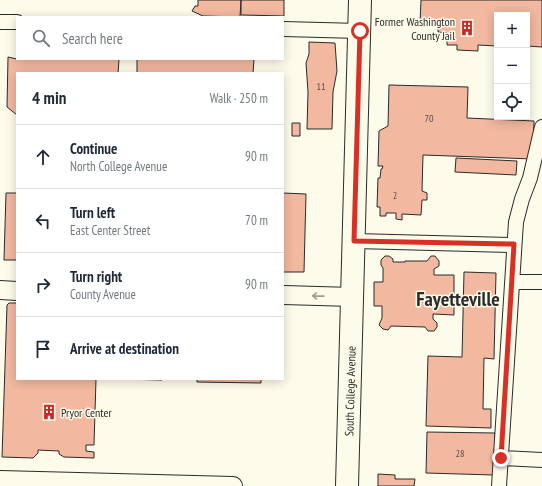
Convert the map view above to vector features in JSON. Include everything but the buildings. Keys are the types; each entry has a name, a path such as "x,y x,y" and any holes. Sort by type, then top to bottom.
{"main road":[{"name":"South College Avenue","path":"347,486 360,0"}],"street":[{"path":"0,22 16,22"},
{"path":"284,29 360,31"},
{"path":"499,486 514,244 522,199 530,178 542,128"},
{"path":"354,241 514,244"},
{"path":"512,282 542,282"},
{"path":"0,290 16,290"},
{"path":"284,295 353,296"},
{"path":"501,458 542,460"},
{"path":"0,480 233,486"}],"place":[{"name":"Former Washington County Jail","path":"467,28"},
{"name":"Pryor Center","path":"49,412"}],"district":[{"name":"Fayetteville","path":"458,299"}],"route":[{"path":"360,31 354,241 514,244 501,458"}]}
